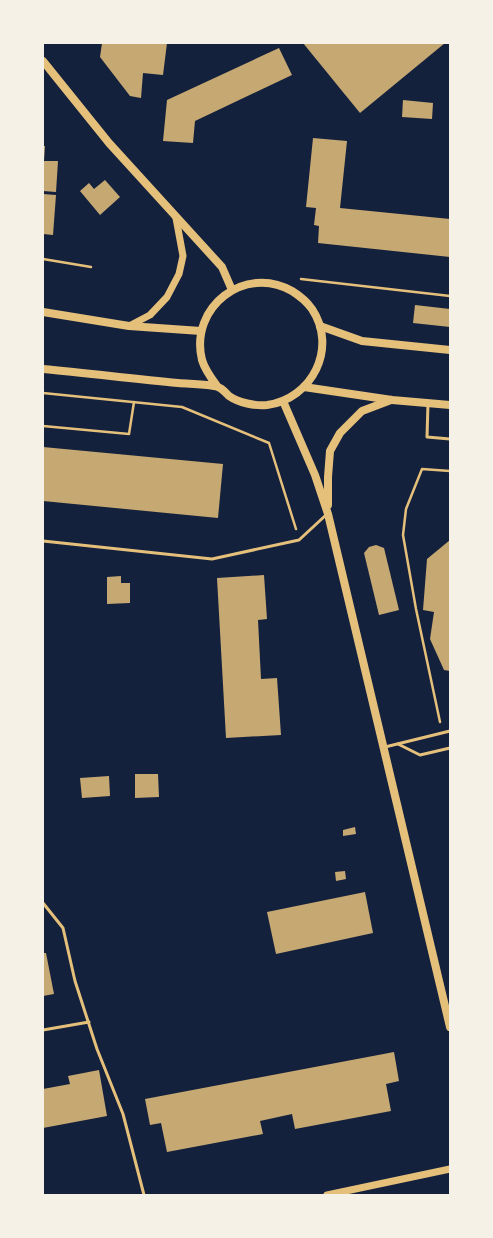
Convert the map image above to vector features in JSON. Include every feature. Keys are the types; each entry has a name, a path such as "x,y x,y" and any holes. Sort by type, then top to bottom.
{"main road":[{"path":"43,61 109,144 222,267 232,290"},
{"path":"267,282 284,287 300,296 312,309 320,326 322,342 321,359 314,374 304,387 284,401 266,405 248,404 231,397 217,386 208,374 202,360 200,346 201,331 205,318 221,297 232,290 249,284 267,282"},
{"path":"43,312 130,326 201,331"},
{"path":"320,326 362,341 450,350"},
{"path":"43,368 217,386"},
{"path":"304,387 392,400 450,405"},
{"path":"328,514 330,451 340,433 362,412 392,400"},
{"path":"284,401 315,475 328,514 450,1028"}],"street":[{"path":"130,326 150,315 167,297 179,274 183,256 176,218"},
{"path":"327,1195 450,1169"}],"lane":[{"path":"428,403 427,438 450,439"},
{"path":"43,541 212,559 299,540 328,514"},
{"path":"383,747 450,731"},
{"path":"398,744 420,755 450,748"},
{"path":"43,903 64,928 75,981 97,1048 123,1114 144,1195"},
{"path":"43,1030 88,1022"}],"path":[{"path":"43,259 91,267"},
{"path":"296,279 450,296"},
{"path":"43,393 182,407 269,443 299,540"},
{"path":"43,426 128,434 134,402"},
{"path":"442,733 416,609 403,535 406,509 422,468 450,471"}],"building":[{"path":"102,43 167,43 163,75 143,73 141,98 130,96 100,57"},
{"path":"303,43 445,43 360,113"},
{"path":"279,48 292,75 195,121 193,143 163,141 167,100"},
{"path":"403,100 433,103 432,119 402,117"},
{"path":"313,138 347,141 340,208 450,219 450,257 318,243 319,226 314,225 316,208 306,207"},
{"path":"43,146 45,146 44,161 58,161 56,192 43,191"},
{"path":"105,180 120,197 100,215 80,191 89,183 94,189"},
{"path":"43,194 56,195 53,235 43,234"},
{"path":"415,305 450,309 450,327 413,323"},
{"path":"43,447 223,464 218,518 43,501"},
{"path":"450,540 450,671 444,670 430,639 434,612 423,610 427,559"},
{"path":"376,545 384,548 399,610 379,615 364,553 369,547"},
{"path":"264,575 267,619 258,620 261,679 277,678 281,735 226,738 217,578"},
{"path":"121,576 121,583 130,583 130,603 107,604 107,577"},
{"path":"135,774 158,774 159,797 135,798"},
{"path":"109,776 110,796 82,798 80,778"},
{"path":"355,827 356,834 343,836 343,830"},
{"path":"345,871 346,879 336,881 335,872"},
{"path":"365,892 373,933 276,954 267,912"},
{"path":"43,953 46,953 54,994 43,996"},
{"path":"394,1052 399,1081 386,1084 391,1111 295,1129 292,1114 260,1121 263,1134 167,1152 161,1123 150,1125 145,1099"},
{"path":"99,1070 107,1116 43,1128 43,1089 70,1084 68,1076"}]}
